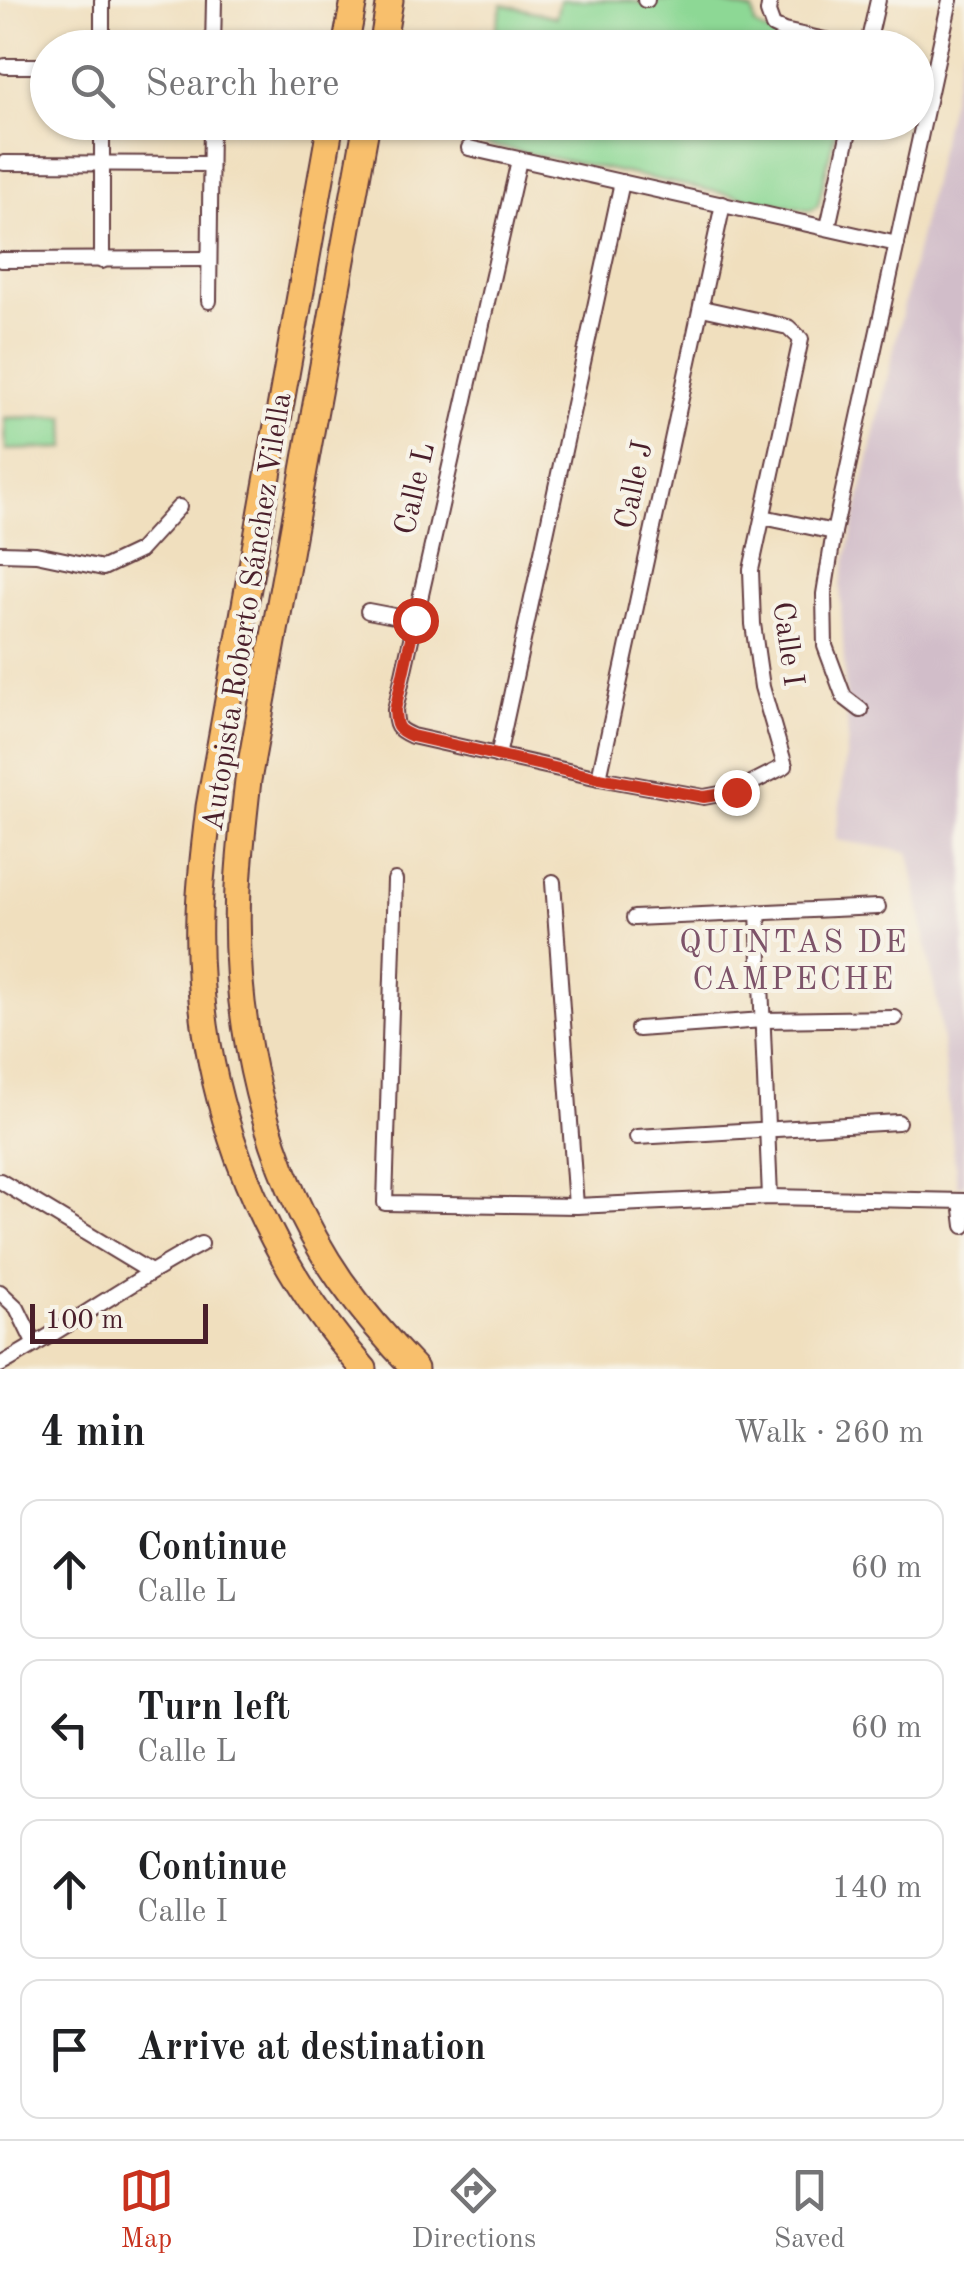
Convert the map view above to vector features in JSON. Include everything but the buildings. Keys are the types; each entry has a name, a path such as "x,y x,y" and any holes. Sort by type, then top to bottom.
{"highway":[{"path":"348,30 351,0"},
{"path":"385,30 390,0"},
{"name":"Autopista Roberto Sánchez Vilella","path":"328,140 208,807 199,913 200,957 213,1070 240,1166 289,1268 319,1315 364,1369"},
{"name":"Autopista Roberto Sánchez Vilella","path":"365,140 248,780 238,890 240,952 255,1078 288,1183 341,1282 415,1369"}],"street":[{"path":"102,0 102,30"},
{"path":"213,30 214,0"},
{"path":"770,0 768,12 773,26 782,30"},
{"path":"870,30 878,0"},
{"path":"934,74 950,0"},
{"path":"5,66 30,66"},
{"path":"102,140 102,260"},
{"path":"208,301 211,140"},
{"path":"828,227 847,140"},
{"path":"861,710 844,697 825,646 824,594 920,140"},
{"path":"469,148 897,244"},
{"name":"Calle L","path":"498,756 412,736 396,725 395,710 519,160"},
{"path":"4,163 210,164"},
{"path":"498,756 622,182"},
{"name":"Calle J","path":"599,778 724,204"},
{"path":"1,260 208,259"},
{"name":"Calle I","path":"498,756 704,797 736,792 785,766 762,686 753,624 751,570 801,339 788,327 702,308"},
{"path":"0,553 36,554 103,568 139,551 179,508"},
{"path":"763,517 834,532"},
{"path":"368,611 415,620"},
{"path":"395,880 385,1203 576,1206 770,1198 962,1201 964,1226"},
{"path":"553,882 576,1206"},
{"path":"634,918 878,907"},
{"path":"758,912 770,1198"},
{"path":"638,1028 763,1020 894,1018"},
{"path":"637,1137 898,1122"},
{"path":"0,1181 150,1271"},
{"path":"7,1365 150,1271 200,1244"},
{"path":"0,1292 16,1308 35,1345"}],"shaded area":[{"path":"964,41 964,1185 957,1186 939,1013 909,852 836,840 848,739 840,586"}],"green space":[{"path":"560,0 648,4 659,0 708,0 753,11 755,25 762,30 496,30 502,4 556,17"},
{"path":"833,140 818,206 810,211 469,141"},
{"path":"65,416 66,448 6,450 5,418"}],"district":[{"name":"QUINTAS DE CAMPECHE","path":"794,962"}],"route":[{"path":"415,620 395,710 396,725 402,731 599,778 704,797 736,792"}]}
